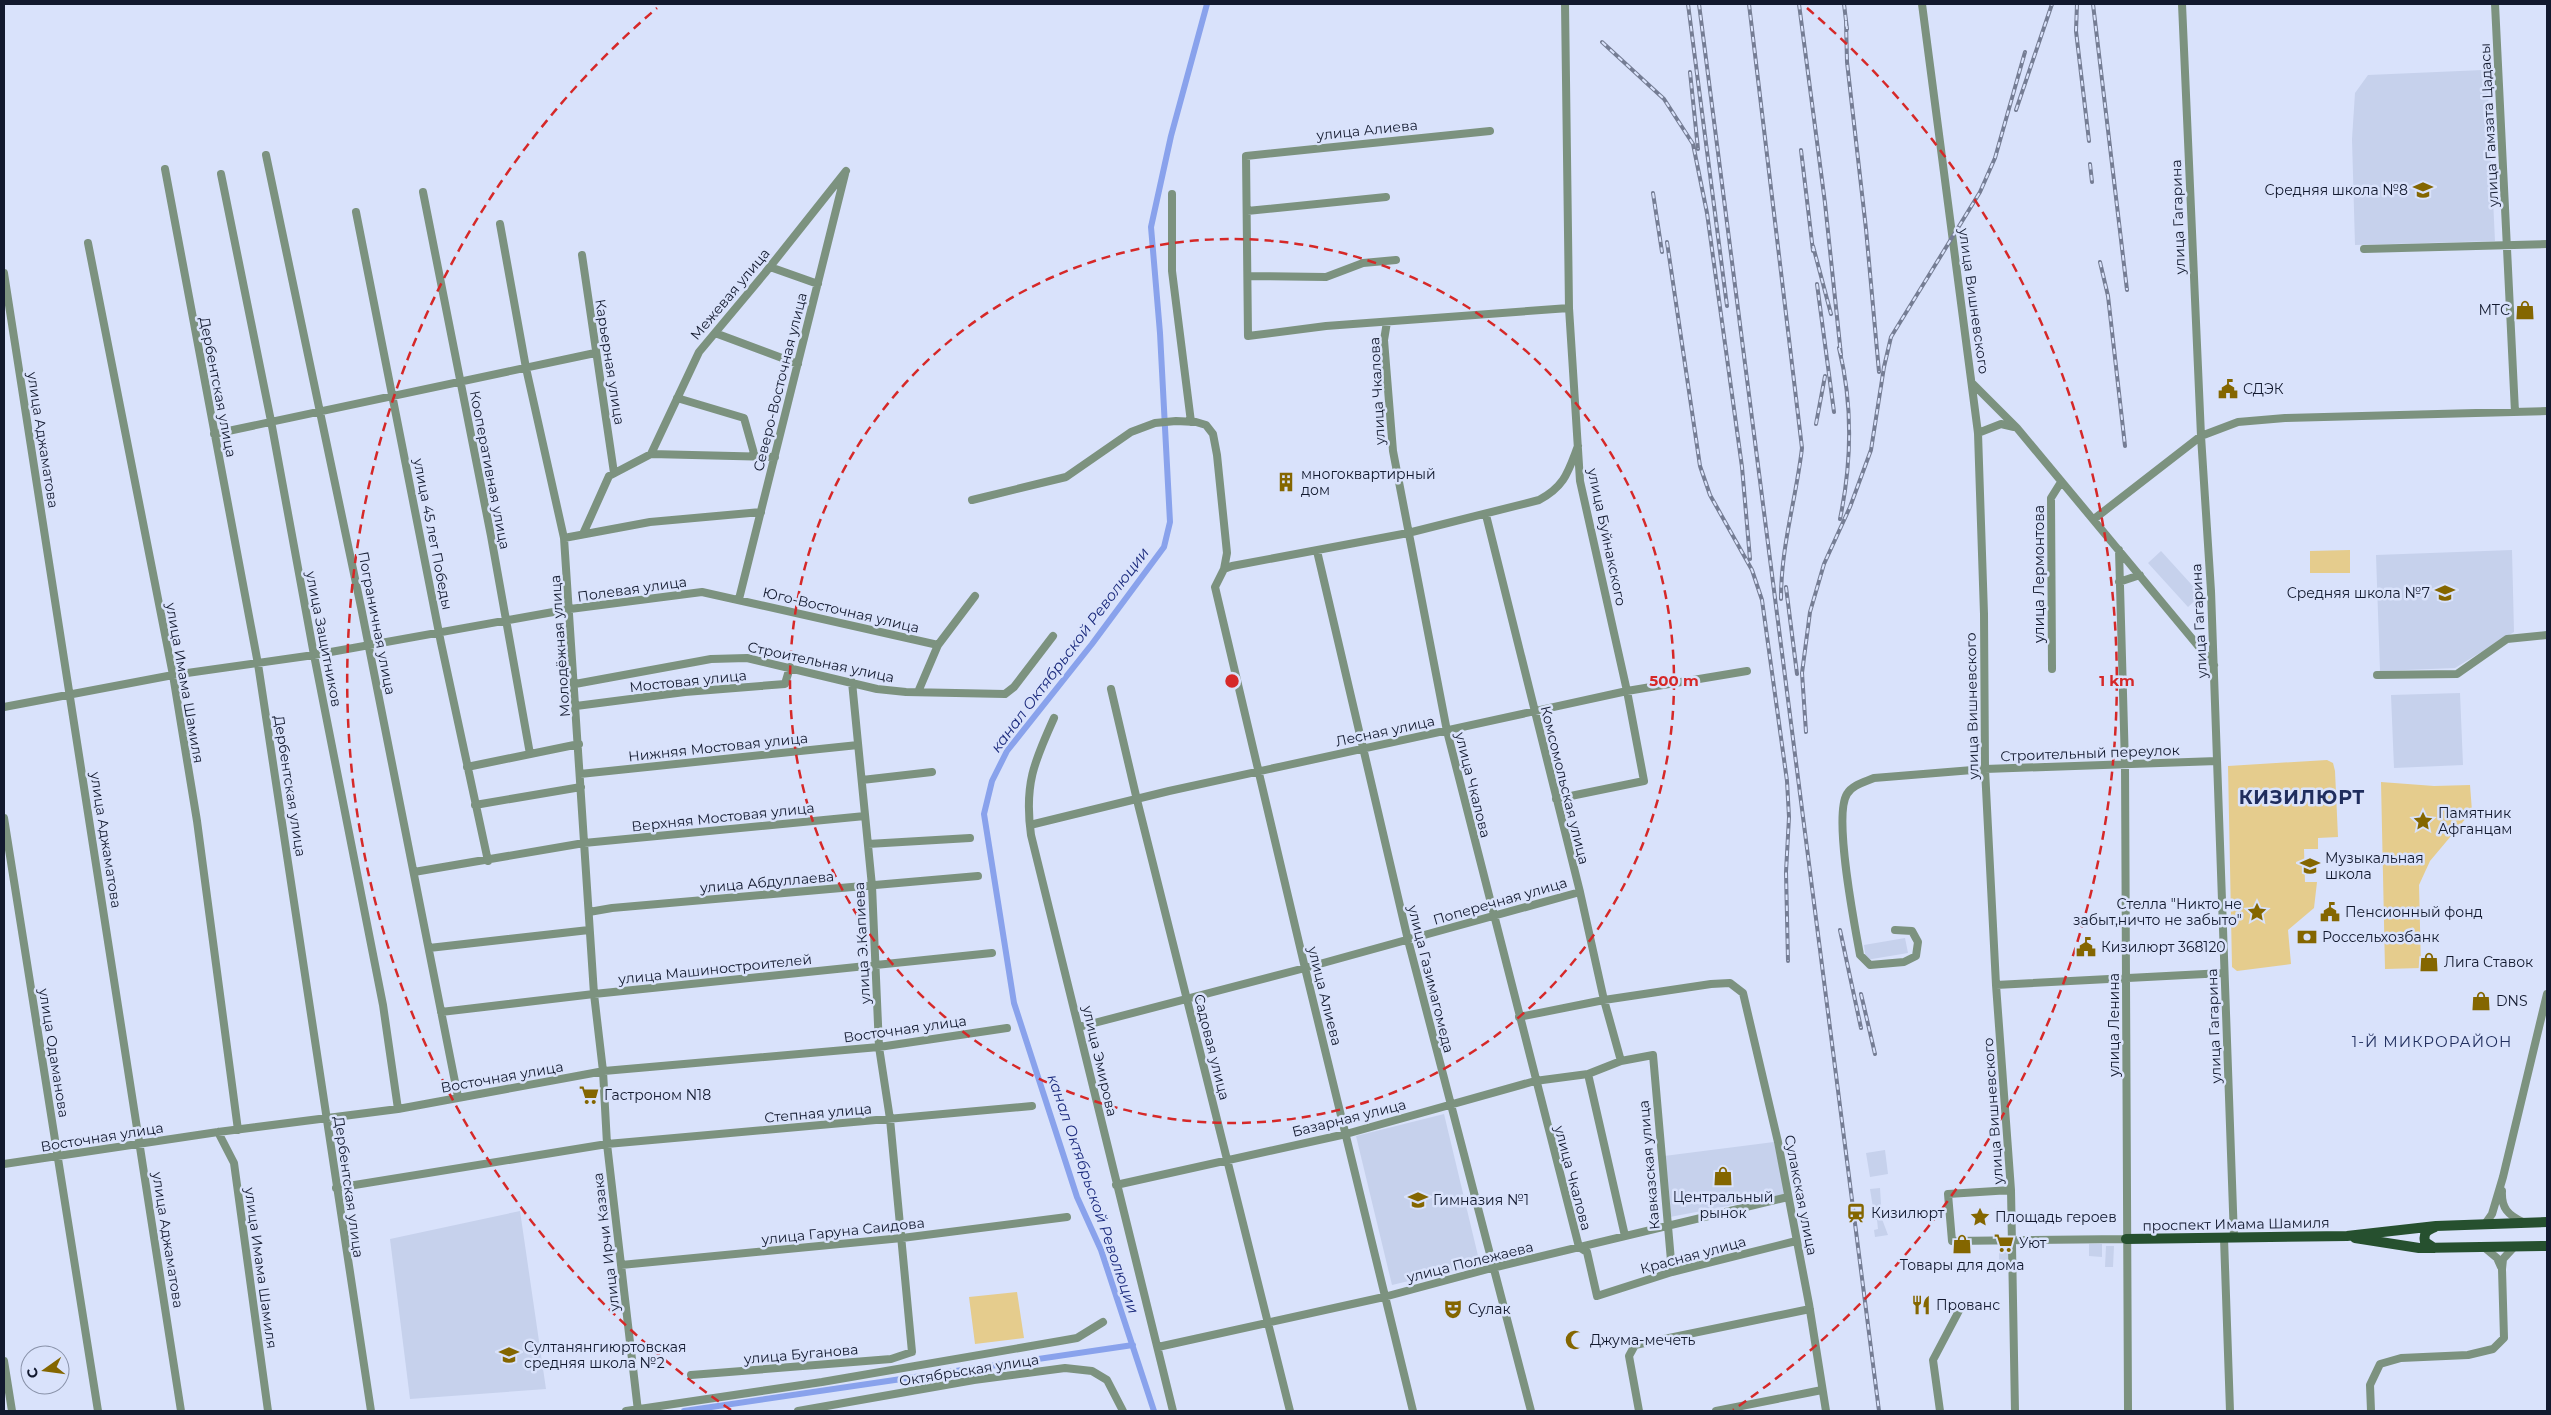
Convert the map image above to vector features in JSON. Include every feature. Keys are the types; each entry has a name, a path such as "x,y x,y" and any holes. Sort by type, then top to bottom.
{"main road":[{"name":"проспект Имама Шамиля","path":"2126,1239 2347,1236 2436,1226 2547,1222"},
{"path":"2434,1248 2425,1242 2424,1237 2428,1229 2436,1226"},
{"name":"проспект Имама Шамиля","path":"2347,1236 2419,1248 2547,1246"}],"street":[{"name":"улица Буйнакского","path":"1556,799 1644,781 1627,691 1580,482 1569,308 1565,4"},
{"name":"улица Вишневского","path":"1922,4 1978,433 1984,614 1985,769 1996,985 2011,1190 2015,1411"},
{"name":"улица Гагарина","path":"2182,4 2200,436 2214,664 2224,973 2230,1411"},
{"name":"улица Гамзата Цадасы","path":"2495,4 2515,412"},
{"name":"улица Алиева","path":"1247,211 1246,156 1490,131"},
{"name":"Пограничная улица","path":"266,155 369,645 458,1097"},
{"name":"Дербентская улица","path":"165,169 258,664 371,1411"},
{"name":"Межевая улица","path":"651,454 699,352 770,267 846,171"},
{"name":"Северо-Восточная улица","path":"739,599 846,171"},
{"name":"улица Защитников","path":"221,174 271,421 314,655 384,1005 398,1109"},
{"name":"Кооперативная улица","path":"423,192 530,754"},
{"path":"1172,194 1172,270 1191,422"},
{"path":"1386,198 1247,211 1248,336 1326,326 1569,308"},
{"name":"улица 45 лет Победы","path":"356,212 467,767 488,861"},
{"name":"Молодёжная улица","path":"500,224 526,368 564,538 579,744 589,930 603,1071"},
{"name":"улица Имама Шамиля","path":"88,243 173,675 197,821 238,1130"},
{"path":"2364,249 2547,244"},
{"name":"Карьерная улица","path":"582,255 595,354 614,473"},
{"path":"1248,276 1326,277 1363,263 1396,260"},
{"path":"770,267 818,284"},
{"name":"улица Аджаматова","path":"4,273 141,1143 181,1411"},
{"name":"улица Чкалова","path":"1387,322 1384,340 1393,452 1447,731 1492,915 1579,1247 1587,1252 1597,1296"},
{"path":"715,333 798,364"},
{"path":"214,434 320,410 595,354"},
{"path":"1972,383 2017,428 2214,664"},
{"path":"677,398 744,418 755,457"},
{"path":"2094,519 2200,436 2238,422 2262,419 2547,411"},
{"path":"972,500 1066,477 1131,432 1155,423 1176,421 1206,425 1213,434 1227,553 1224,569"},
{"path":"1978,433 2001,424 2017,428"},
{"path":"1224,569 1408,533 1522,506 1554,492 1565,479 1578,446"},
{"path":"583,534 609,476 651,454 775,457"},
{"name":"улица Лермонтова","path":"2052,669 2051,498 2061,482"},
{"path":"564,538 650,522 761,512"},
{"name":"Комсомольская улица","path":"1486,515 1580,892 1604,1000 1621,1061"},
{"name":"улица Ленина","path":"2119,550 2125,766 2128,1411"},
{"name":"улица Газимагомеда","path":"1317,551 1361,749 1408,940 1492,1268 1531,1411"},
{"name":"улица Алиева","path":"1224,569 1215,587 1384,1297 1413,1411"},
{"path":"2119,582 2140,575"},
{"name":"Полевая улица","path":"4,707 173,675 314,655 570,609 702,592 739,599"},
{"path":"918,692 938,645 974,596"},
{"name":"Юго-Восточная улица","path":"739,599 938,645"},
{"path":"2378,675 2458,674 2507,639 2547,635"},
{"name":"Строительная улица","path":"575,684 711,659 747,658 877,689 1004,694 1014,687 1053,636"},
{"name":"Мостовая улица","path":"576,706 684,692 785,684 790,667"},
{"name":"Лесная улица","path":"1030,826 1260,771 1627,691 1747,671"},
{"name":"улица Э.Капиева","path":"852,682 872,886 877,966 879,1047 890,1119 912,1352"},
{"name":"Садовая улица","path":"1112,689 1137,800 1290,1411"},
{"name":"улица Эмирова","path":"1054,718 1031,772 1028,805 1030,826 1116,1185 1173,1411"},
{"path":"467,767 579,744"},
{"name":"Нижняя Мостовая улица","path":"580,774 858,744"},
{"name":"Строительный переулок","path":"1895,930 1912,931 1918,942 1916,956 1904,962 1870,965 1860,956 1844,861 1844,808 1847,794 1858,784 1874,778 1985,769 2125,766 2217,761"},
{"path":"862,780 932,772"},
{"path":"475,805 581,787"},
{"name":"Верхняя Мостовая улица","path":"414,872 584,844 865,816"},
{"name":"улица Одаманова","path":"4,818 98,1411"},
{"path":"868,844 970,838"},
{"name":"улица Абдуллаева","path":"588,912 612,908 978,876"},
{"name":"Поперечная улица","path":"1079,1027 1305,968 1580,892"},
{"path":"429,948 589,930"},
{"name":"улица Машиностроителей","path":"441,1012 594,994 992,953"},
{"path":"1996,985 2224,973"},
{"name":"Сулакская улица","path":"1604,1000 1711,984 1730,983 1738,987 1743,993 1778,1142 1810,1309 1826,1411"},
{"path":"2485,1224 2492,1214 2504,1177 2547,994"},
{"path":"1519,1017 1604,1000"},
{"name":"Восточная улица","path":"4,1164 218,1132 398,1109 603,1071 879,1047 1007,1028"},
{"name":"Кавказская улица","path":"1621,1061 1653,1055 1666,1226 1672,1272"},
{"path":"1621,1061 1588,1074 1625,1236"},
{"name":"улица Ирчи Казака","path":"603,1071 607,1144 638,1410"},
{"name":"Базарная улица","path":"1116,1185 1346,1134 1535,1081 1588,1074"},
{"name":"Степная улица","path":"336,1188 607,1144 1032,1106"},
{"name":"улица Имама Шамиля","path":"218,1132 234,1163 268,1411"},
{"path":"2504,1177 2503,1205 2511,1216 2526,1223"},
{"path":"2011,1190 1948,1194 1952,1240 2126,1239"},
{"name":"улица Полежаева","path":"1158,1347 1268,1321 1384,1297 1492,1268 1788,1197"},
{"name":"улица Гаруна Саидова","path":"621,1265 902,1238 1066,1217"},
{"name":"Красная улица","path":"1597,1296 1672,1272 1796,1242"},
{"path":"2371,1411 2370,1385 2380,1364 2400,1358 2468,1355 2493,1349 2504,1338 2503,1258 2514,1247"},
{"path":"2485,1248 2497,1258 2502,1269"},
{"path":"1940,1411 1933,1360 1962,1306"},
{"path":"1639,1411 1630,1350 1634,1345 1810,1309"},
{"path":"626,1411 822,1382 1060,1342 1077,1338 1103,1322"},
{"name":"улица Буганова","path":"691,1375 891,1359 912,1352"},
{"path":"4,1360 12,1411"},
{"name":"Октябрьская улица","path":"798,1411 831,1409 974,1380 1066,1368 1092,1371 1107,1380 1123,1411"},
{"path":"1716,1411 1822,1390"}],"shaded area":[{"name":"Средняя школа №8","path":"2483,70 2488,94 2495,241 2355,245 2352,139 2355,93 2368,75"},
{"path":"2350,550 2350,573 2310,573 2310,551"},
{"name":"Средняя школа №7","path":"2512,550 2514,632 2455,668 2380,671 2376,555"},
{"path":"2161,551 2201,595 2188,607 2148,563"},
{"path":"2460,693 2463,765 2394,768 2391,695"},
{"path":"2327,760 2333,763 2335,771 2338,837 2318,838 2318,849 2304,849 2305,882 2317,882 2314,908 2288,930 2291,964 2237,971 2232,967 2228,766"},
{"path":"2381,782 2434,786 2470,785 2472,811 2430,861 2419,885 2421,968 2385,969"},
{"path":"1905,938 1908,953 1866,960 1864,945"},
{"name":"Гимназия №1","path":"1444,1114 1480,1264 1392,1285 1356,1136"},
{"name":"Центральный рынок","path":"1774,1142 1785,1195 1670,1217 1664,1156"},
{"path":"1885,1150 1888,1174 1870,1177 1866,1153"},
{"path":"1880,1188 1882,1219 1888,1235 1875,1237 1874,1230 1878,1229 1870,1189"},
{"path":"520,1211 546,1389 410,1399 390,1239"},
{"path":"2089,1244 2102,1244 2102,1257 2089,1256"},
{"path":"1999,1246 2010,1246 2010,1271 1999,1271"},
{"path":"2106,1246 2114,1246 2113,1267 2105,1267"},
{"path":"1017,1292 1024,1338 975,1344 969,1297"}],"waterway":[{"name":"канал Октябрьской Революции","path":"1154,1411 1101,1250 1077,1197 1014,1003 984,814 992,781 1007,751 1092,644 1164,547 1170,522 1160,333 1151,227 1171,136 1207,4"},
{"path":"684,1411 1133,1345"}],"railway":[{"path":"1688,4 1727,306"},
{"path":"1699,4 1879,1411"},
{"path":"1749,4 1802,448 1783,560 1781,599"},
{"path":"1799,4 1825,203 1841,355"},
{"path":"1844,4 1847,29"},
{"path":"2016,110 2052,4"},
{"path":"2077,4 2076,31 2089,141"},
{"path":"2093,4 2127,290"},
{"path":"1846,21 1847,62 1866,229 1879,372"},
{"path":"1602,42 1664,99 1693,144 1707,213 1742,467 1750,559"},
{"path":"1806,732 1802,673 1810,612 1824,564 1850,507 1871,450 1884,367 1891,337 1980,192 1995,158 2025,52"},
{"path":"1690,72 1698,149"},
{"path":"1801,150 1813,251"},
{"path":"2090,164 2092,182"},
{"path":"1653,193 1662,252"},
{"path":"1667,242 1700,466 1710,495 1752,570 1762,600 1787,781 1789,817 1786,872 1788,961"},
{"path":"1813,246 1831,314"},
{"path":"2100,262 2108,296 2125,446"},
{"path":"1817,284 1834,412"},
{"path":"1839,348 1844,369 1849,412 1849,454 1840,519"},
{"path":"1816,424 1825,376"},
{"path":"1786,587 1797,674"},
{"path":"1840,930 1861,1028"},
{"path":"1861,994 1875,1054"}],"place":[{"name":"Средняя школа №8","path":"2423,190"},
{"name":"МТС","path":"2525,310"},
{"name":"СДЭК","path":"2228,389"},
{"name":"многоквартирный дом","path":"1286,482"},
{"name":"Средняя школа №7","path":"2445,593"},
{"name":"Памятник Афганцам","path":"2423,821"},
{"name":"Музыкальная школа","path":"2310,866"},
{"name":"Стелла \"Никто не забыт,ничто не забыто\"","path":"2257,912"},
{"name":"Пенсионный фонд","path":"2330,912"},
{"name":"Россельхозбанк","path":"2307,937"},
{"name":"Кизилюрт 368120","path":"2086,947"},
{"name":"Лига Ставок","path":"2429,962"},
{"name":"DNS","path":"2481,1001"},
{"name":"Гастроном N18","path":"589,1095"},
{"name":"Центральный рынок","path":"1723,1176"},
{"name":"Гимназия №1","path":"1418,1200"},
{"name":"Кизилюрт","path":"1856,1213"},
{"name":"Площадь героев","path":"1980,1217"},
{"name":"Уют","path":"2004,1243"},
{"name":"Товары для дома","path":"1962,1244"},
{"name":"Прованс","path":"1921,1305"},
{"name":"Сулак","path":"1453,1309"},
{"name":"Джума-мечеть","path":"1575,1340"},
{"name":"Султанянгиюртовская средняя школа №2","path":"509,1355"}],"district":[{"name":"КИЗИЛЮРТ","path":"2302,797"},
{"name":"1-Й МИКРОРАЙОН","path":"2432,1042"}]}
